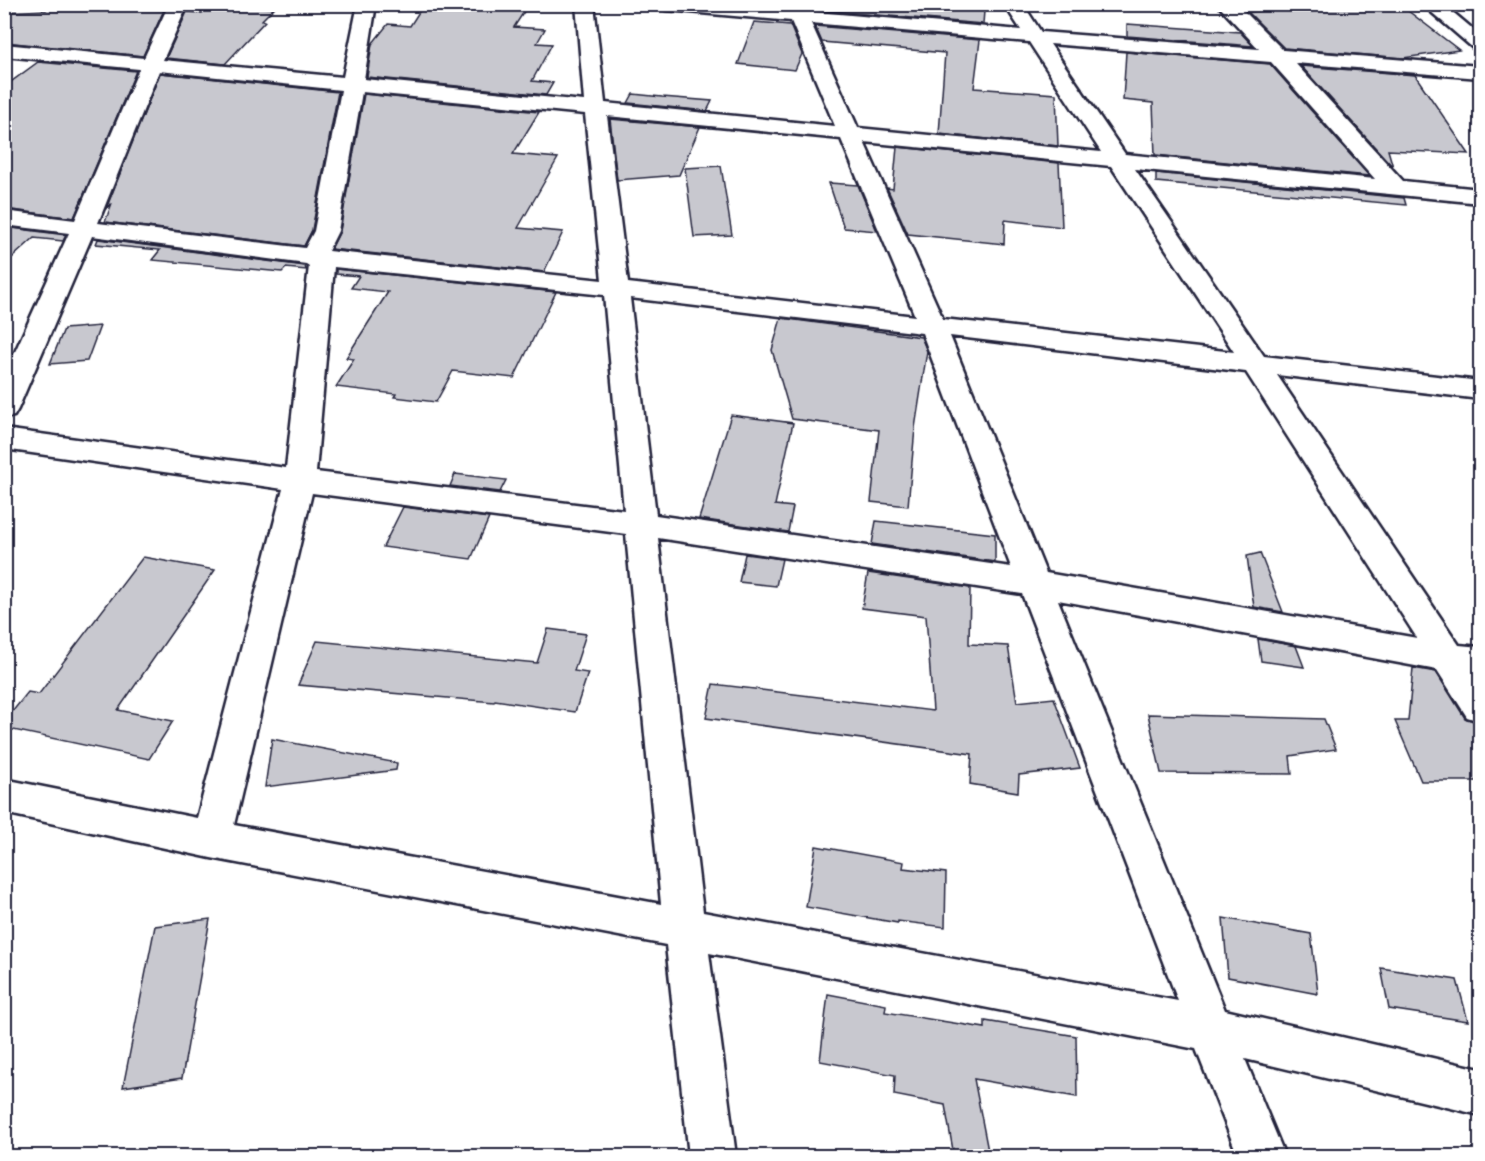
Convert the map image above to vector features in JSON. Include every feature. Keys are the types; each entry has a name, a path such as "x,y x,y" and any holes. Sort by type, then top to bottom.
{"street":[{"path":"4,409 84,227 151,64 179,4"},
{"path":"313,257 326,231 367,4"},
{"path":"585,4 594,108 616,289 683,927 712,1156"},
{"path":"666,4 795,10 1035,37 1480,72"},
{"path":"1013,4 1254,362 1480,706"},
{"path":"1226,4 1278,57 1395,187"},
{"path":"1431,4 1480,44"},
{"path":"795,10 932,325 1262,1156"},
{"path":"4,50 1480,196"},
{"path":"4,218 313,257 932,325 1480,390"},
{"path":"211,840 300,481 322,264 313,257"},
{"path":"4,439 300,481 641,524 1034,583 1448,658 1480,661"},
{"path":"4,796 211,840 683,927 1211,1029 1480,1092"}],"building":[{"path":"50,4 164,10 143,56 4,42 4,12 46,10"},
{"path":"211,4 274,8 225,64 166,58 187,12 202,13"},
{"path":"424,4 527,7 514,27 545,29 537,43 552,44 532,81 553,83 546,95 367,77 372,44 388,24 410,26"},
{"path":"805,4 883,4 984,11 983,24 807,9"},
{"path":"1269,4 1399,4 1459,50 1403,58 1284,48 1248,12 1271,10"},
{"path":"754,22 790,25 802,54 795,70 738,64"},
{"path":"1127,24 1240,32 1253,46 1127,36"},
{"path":"815,26 980,40 974,88 1056,94 1058,146 939,134 945,53 822,42"},
{"path":"1126,52 1270,64 1369,176 1155,155 1153,103 1123,100"},
{"path":"38,62 136,71 74,218 4,209 4,87"},
{"path":"1301,66 1415,75 1469,154 1388,150 1393,167"},
{"path":"160,73 338,92 312,230 304,246 105,222 112,203 106,209"},
{"path":"364,94 539,112 513,154 558,158 518,228 563,232 544,272 331,249 340,231"},
{"path":"633,94 712,101 707,111 628,103"},
{"path":"610,119 700,127 679,175 617,180"},
{"path":"897,147 1059,163 1062,227 1005,220 1004,244 908,234 887,188 893,189"},
{"path":"721,166 732,235 694,237 685,168"},
{"path":"1156,173 1404,198 1406,205 1156,182"},
{"path":"829,183 858,185 877,231 844,228"},
{"path":"4,227 66,235 63,241 34,238 4,265"},
{"path":"98,239 305,266 306,270 286,268 282,272 152,260 160,250 96,244"},
{"path":"336,269 556,292 514,378 453,371 436,402 394,397 396,394 336,387 354,359 346,358 388,292 351,288 359,276 336,274"},
{"path":"781,318 921,337 927,351 915,428 908,506 871,502 879,430 792,419 772,350"},
{"path":"100,326 87,361 50,364 64,329"},
{"path":"731,415 793,423 775,505 793,507 788,532 699,519"},
{"path":"455,474 506,480 500,492 450,486"},
{"path":"403,507 489,518 471,559 383,547"},
{"path":"876,521 995,534 995,562 872,544"},
{"path":"1260,553 1283,612 1254,607 1247,556"},
{"path":"745,554 782,559 776,586 739,582"},
{"path":"143,557 215,570 118,710 173,721 149,759 4,728 4,722 28,692 39,694"},
{"path":"868,573 970,588 969,644 1008,646 1017,702 1054,698 1080,768 1019,775 1018,792 970,784 972,754 706,718 713,684 933,711 926,616 862,608"},
{"path":"548,629 586,634 574,671 588,673 575,712 495,700 494,702 298,685 317,641 537,663"},
{"path":"1258,639 1296,646 1304,667 1261,661"},
{"path":"1413,668 1436,672 1465,718 1480,723 1480,781 1421,781 1395,721 1408,721"},
{"path":"1148,714 1324,719 1336,749 1290,756 1292,774 1161,773"},
{"path":"272,739 397,763 396,770 265,787"},
{"path":"816,846 904,862 903,868 946,873 945,927 898,921 898,923 806,907"},
{"path":"1223,918 1311,934 1318,994 1228,977"},
{"path":"210,919 182,1078 123,1087 155,926"},
{"path":"1381,968 1457,980 1468,1021 1389,1009"},
{"path":"828,994 886,1005 885,1012 985,1028 985,1021 1076,1036 1077,1097 974,1079 989,1156 954,1156 945,1105 894,1095 895,1075 820,1061"}]}
